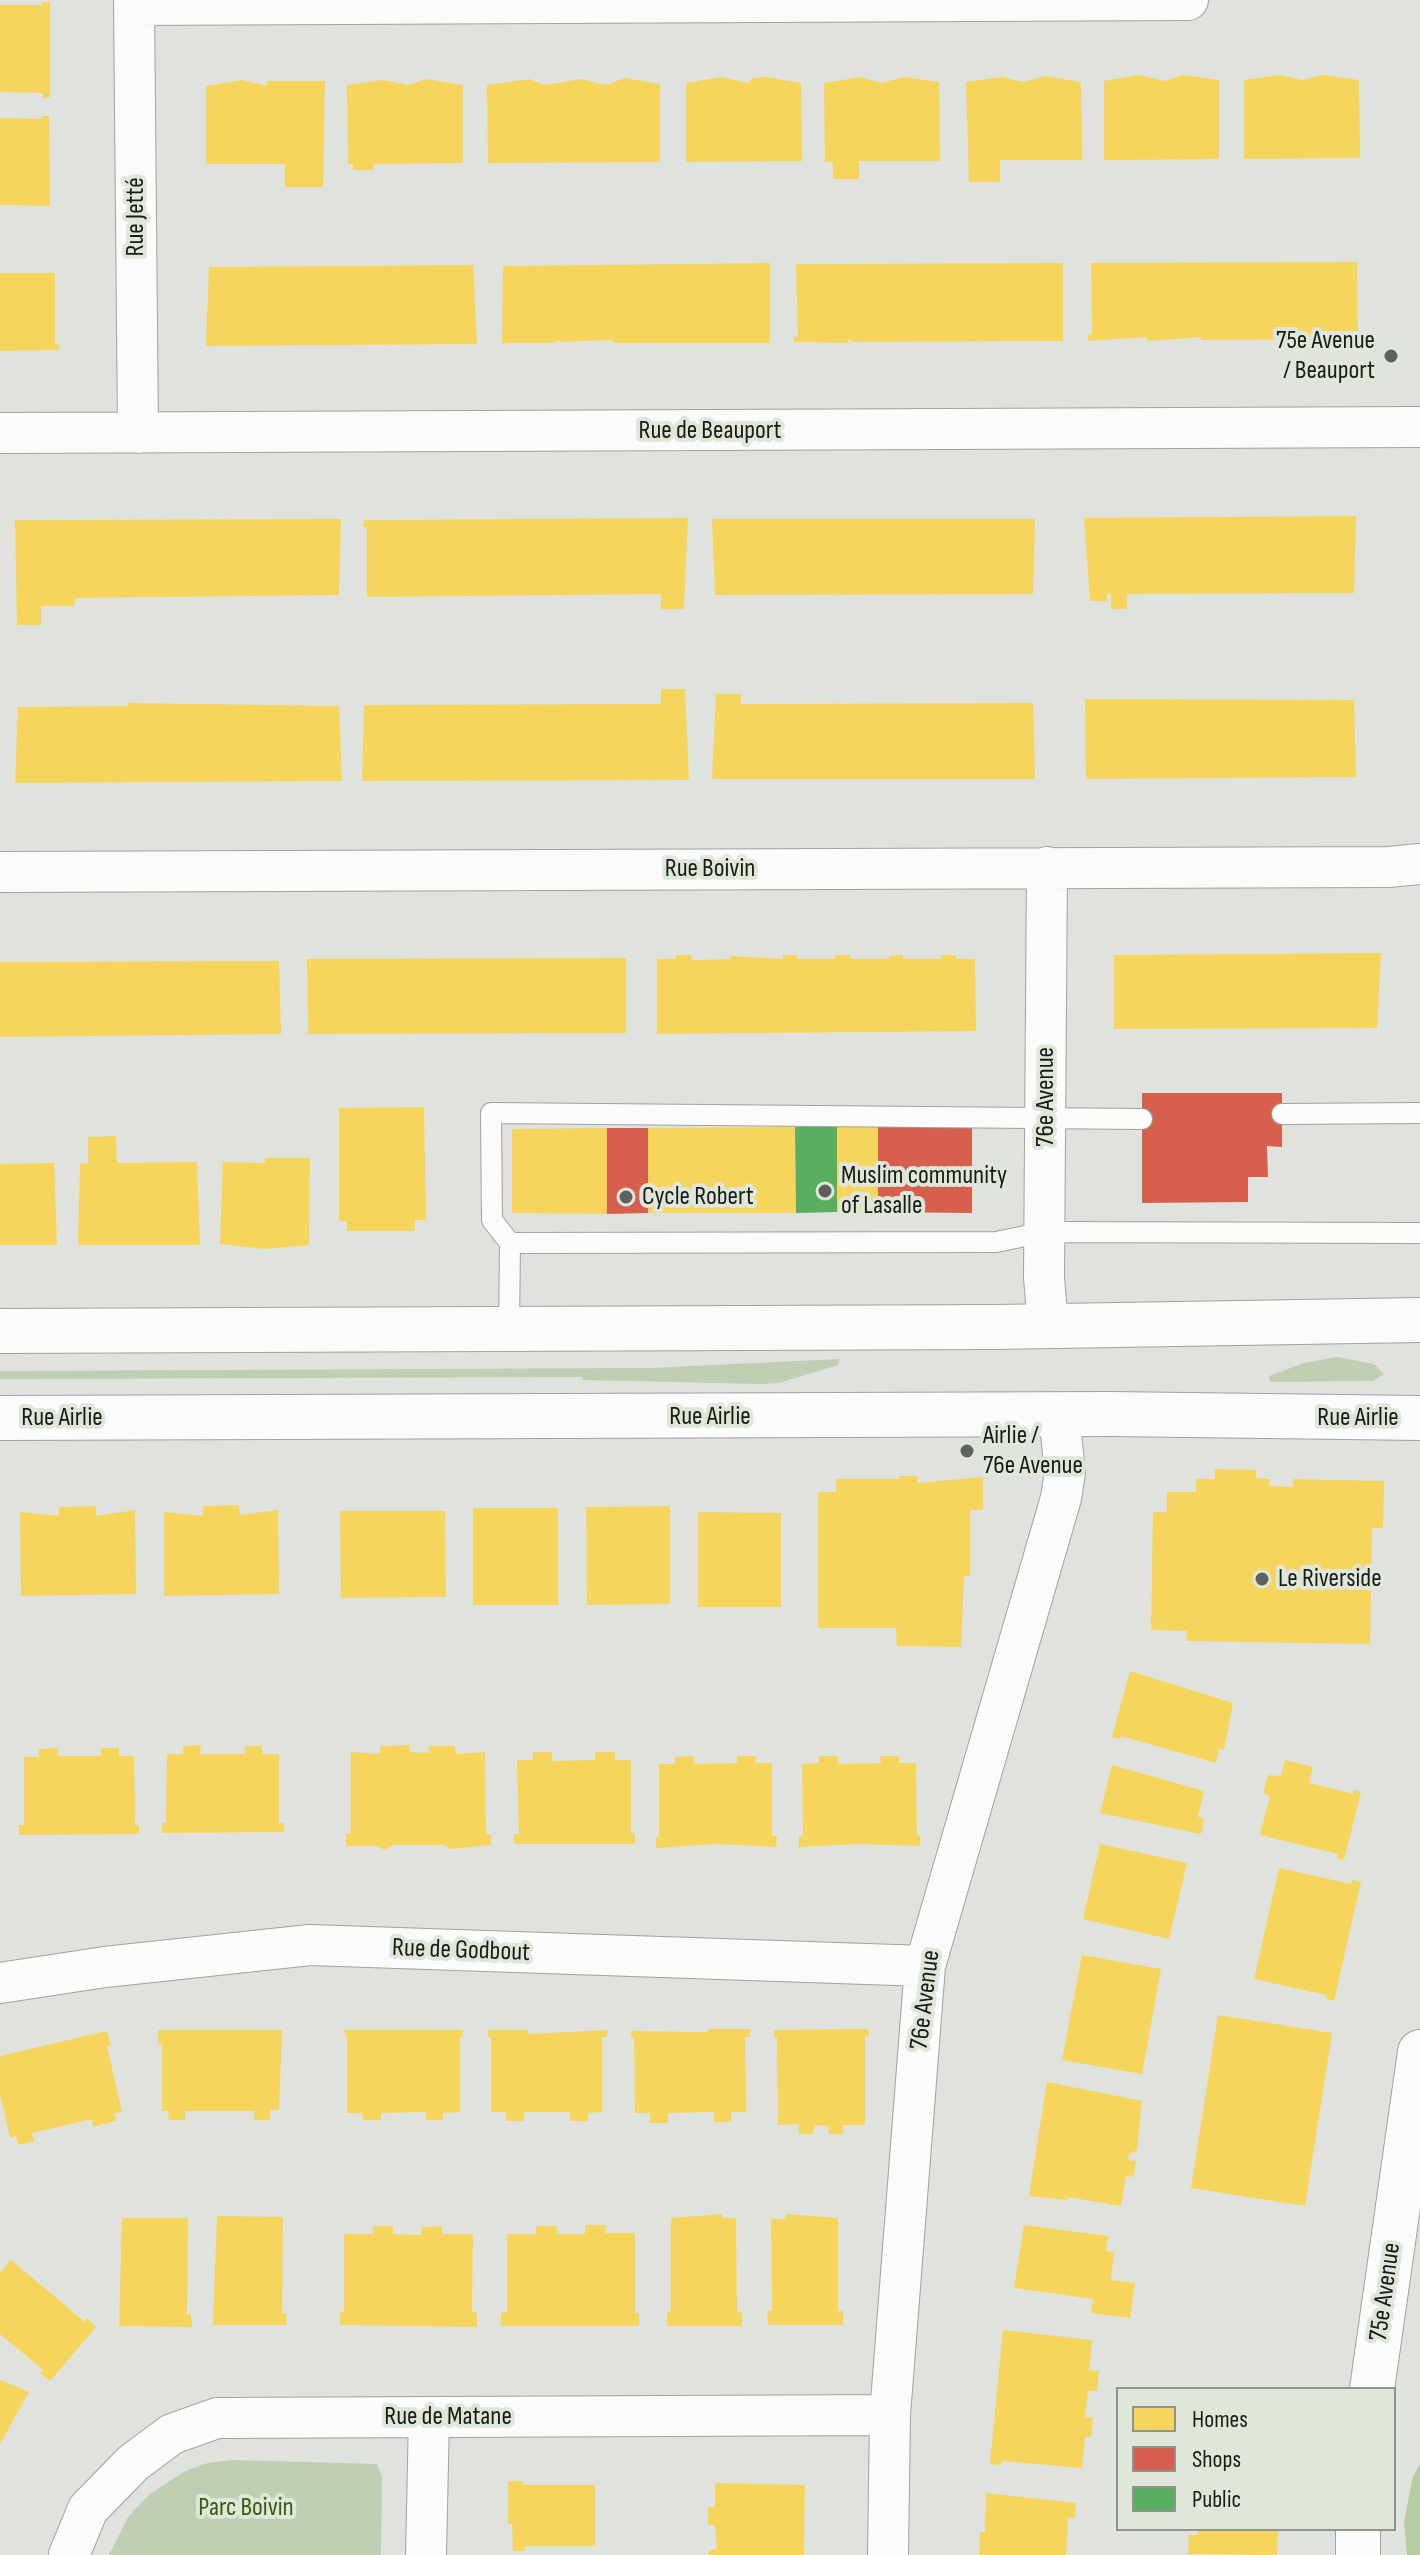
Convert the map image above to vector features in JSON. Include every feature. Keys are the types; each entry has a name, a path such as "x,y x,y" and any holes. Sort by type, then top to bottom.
{"main road":[{"path":"0,1331 1048,1327 1420,1320"},
{"name":"Rue Airlie","path":"0,1418 1059,1415 1420,1418"},
{"name":"75e Avenue","path":"1372,2387 1420,2052"},
{"path":"1358,2531 1358,2555"}],"street":[{"path":"134,2 1188,0"},
{"name":"Rue Jetté","path":"134,2 138,433"},
{"name":"Rue de Beauport","path":"0,433 1420,427"},
{"name":"Rue Boivin","path":"0,872 1389,867 1420,864"},
{"name":"76e Avenue","path":"1047,867 1045,1232 1048,1327"},
{"name":"76e Avenue","path":"888,2555 890,2415 925,1966 1061,1498 1065,1472 1059,1415"},
{"name":"Rue de Godbout","path":"0,1983 105,1967 310,1945 925,1966"},
{"name":"Rue de Matane","path":"69,2555 88,2509 133,2463 172,2434 217,2418 890,2415"},
{"path":"426,2555 429,2417"}],"lane":[{"path":"509,1329 510,1243 492,1220 491,1113 1142,1119"},
{"path":"1282,1114 1420,1113"},
{"path":"510,1243 996,1242 1045,1232 1420,1233"}],"green space":[{"path":"1337,1357 1374,1364 1384,1374 1373,1381 1270,1382 1269,1376 1304,1363"},
{"path":"839,1359 838,1365 779,1383 761,1384 583,1380 582,1377 0,1379 0,1371 650,1368"},
{"name":"Parc Boivin","path":"232,2460 377,2464 382,2477 381,2555 109,2555 128,2517 150,2494 185,2471 208,2463"},
{"path":"1420,2464 1420,2555 1407,2555 1404,2522 1413,2476"}],"building: Homes":[{"path":"42,2 50,2 50,97 43,98 43,93 0,92 0,5 42,5"},
{"path":"1139,75 1165,81 1183,75 1219,80 1219,159 1104,160 1104,81"},
{"path":"1280,75 1302,80 1323,75 1359,80 1360,158 1244,159 1244,80"},
{"path":"1045,76 1081,82 1082,160 1000,160 1000,182 969,182 966,82 1002,77 1024,82"},
{"path":"721,77 747,83 753,78 766,77 801,83 802,161 686,162 686,83"},
{"path":"860,77 882,83 904,77 939,82 940,161 859,161 859,179 833,179 833,162 825,162 824,83"},
{"path":"625,78 660,84 660,162 488,163 487,85 529,79 545,85 580,79 606,85"},
{"path":"427,79 463,85 463,163 374,164 373,170 353,170 353,164 348,164 347,85 383,80 408,85"},
{"path":"242,80 267,86 267,81 325,81 323,187 285,187 285,164 206,164 206,86"},
{"path":"42,116 49,116 50,206 0,205 0,118 42,119"},
{"path":"1357,262 1358,339 1201,340 1201,337 1148,341 1146,337 1088,341 1087,334 1092,334 1091,263"},
{"path":"770,263 770,343 560,340 555,343 502,343 503,266"},
{"path":"1063,263 1063,341 853,342 849,339 848,343 794,342 794,336 798,337 796,264"},
{"path":"473,265 477,344 206,346 209,267"},
{"path":"0,273 55,273 55,344 59,344 59,350 0,351"},
{"path":"1356,516 1354,593 1127,594 1127,609 1111,609 1111,594 1107,594 1107,601 1090,601 1084,518"},
{"path":"688,518 684,609 661,609 661,594 367,597 367,527 363,527 364,520"},
{"path":"341,519 339,595 75,598 74,606 41,606 41,625 17,625 15,520"},
{"path":"712,519 1035,519 1033,594 715,595"},
{"path":"661,689 685,689 689,780 362,781 364,705 661,704"},
{"path":"716,694 741,694 741,704 1033,703 1035,779 712,779"},
{"path":"1085,699 1354,700 1356,777 1086,779"},
{"path":"128,703 339,706 342,781 15,783 18,707 128,706"},
{"path":"1381,953 1377,1028 1114,1029 1114,955"},
{"path":"676,955 692,955 691,960 730,959 730,956 783,959 783,955 797,955 797,959 835,959 835,955 850,955 850,959 889,959 889,956 903,955 903,959 942,959 941,955 956,955 956,959 975,959 976,1031 657,1034 657,959 676,959"},
{"path":"626,958 626,1033 308,1034 307,959"},
{"path":"279,961 281,1034 0,1037 0,962"},
{"path":"424,1107 426,1220 415,1220 415,1231 347,1231 347,1221 339,1221 339,1108"},
{"path":"878,1126 878,1212 837,1212 837,1127"},
{"path":"795,1127 796,1213 648,1213 648,1128"},
{"path":"607,1128 607,1214 512,1213 512,1129"},
{"path":"116,1136 117,1163 197,1162 200,1245 78,1245 80,1163 88,1164 88,1137"},
{"path":"265,1158 310,1158 309,1245 265,1249 220,1244 223,1162 265,1163"},
{"path":"54,1163 57,1245 0,1245 0,1164"},
{"name":"Le Riverside","path":"1215,1469 1256,1470 1256,1478 1270,1479 1269,1486 1293,1487 1293,1479 1384,1481 1383,1528 1372,1528 1370,1644 1186,1641 1187,1631 1151,1630 1153,1512 1167,1512 1167,1492 1196,1492 1196,1479 1215,1479"},
{"path":"899,1476 918,1476 917,1483 983,1477 983,1510 970,1510 970,1576 964,1576 961,1647 897,1646 896,1628 818,1628 818,1492 836,1492 836,1479 899,1479"},
{"path":"239,1505 240,1515 278,1510 279,1594 164,1596 164,1512 203,1516 203,1506"},
{"path":"96,1506 96,1516 135,1510 136,1594 21,1596 20,1512 59,1516 59,1507"},
{"path":"670,1506 670,1604 587,1605 586,1507"},
{"path":"473,1508 558,1508 558,1605 473,1605"},
{"path":"340,1511 445,1511 446,1597 341,1598"},
{"path":"698,1512 781,1513 781,1607 698,1607"},
{"path":"1130,1671 1233,1703 1224,1750 1219,1749 1216,1763 1121,1736 1120,1739 1112,1737"},
{"path":"200,1745 201,1754 245,1754 245,1746 262,1746 262,1754 279,1754 279,1823 284,1823 284,1832 162,1833 162,1823 166,1823 167,1754 183,1754 183,1746"},
{"path":"410,1745 410,1752 429,1753 429,1746 455,1746 456,1754 485,1752 486,1834 491,1835 491,1845 451,1849 443,1845 394,1845 384,1850 377,1846 346,1846 346,1833 351,1834 351,1752 380,1754 380,1746"},
{"path":"58,1748 58,1756 101,1756 101,1748 119,1748 119,1756 134,1756 135,1826 139,1825 139,1834 19,1835 19,1825 24,1825 24,1757 39,1757 39,1749"},
{"path":"533,1752 552,1752 552,1761 595,1760 595,1752 615,1752 615,1760 631,1760 631,1833 635,1833 635,1844 514,1844 514,1834 519,1834 517,1760 533,1760"},
{"path":"694,1756 694,1764 737,1763 737,1756 756,1756 755,1763 772,1763 772,1836 777,1836 776,1847 716,1844 656,1848 656,1837 659,1837 659,1764 675,1764 675,1757"},
{"path":"819,1756 838,1756 838,1764 881,1763 880,1756 899,1756 899,1763 916,1763 917,1836 920,1836 920,1846 859,1844 799,1847 799,1836 803,1837 802,1764 819,1763"},
{"path":"1285,1760 1313,1767 1309,1783 1353,1794 1353,1790 1361,1792 1344,1860 1337,1858 1338,1854 1260,1835 1270,1796 1263,1794 1268,1775 1281,1776"},
{"path":"1112,1765 1204,1791 1198,1817 1204,1819 1201,1834 1100,1813"},
{"path":"1100,1844 1187,1863 1169,1939 1083,1919"},
{"path":"1279,1868 1351,1884 1352,1880 1361,1882 1334,2001 1326,1999 1326,1995 1254,1979"},
{"path":"1082,1955 1161,1969 1142,2074 1062,2060"},
{"path":"1218,2015 1332,2033 1305,2206 1191,2188"},
{"path":"708,2029 750,2029 750,2037 745,2037 746,2112 731,2112 731,2122 714,2122 714,2112 668,2113 668,2123 650,2123 650,2113 635,2113 634,2037 631,2038 631,2031 708,2032"},
{"path":"868,2029 869,2037 865,2036 865,2125 843,2125 843,2134 829,2134 828,2126 814,2125 813,2134 799,2134 798,2124 778,2125 777,2037 774,2037 774,2030"},
{"path":"158,2030 282,2030 279,2110 270,2110 270,2120 254,2120 254,2111 185,2111 185,2120 168,2120 169,2111 162,2111 162,2044 158,2044"},
{"path":"343,2030 463,2030 463,2037 460,2037 460,2112 443,2113 443,2120 426,2120 426,2112 381,2113 381,2120 363,2120 362,2113 347,2113 347,2037"},
{"path":"487,2030 528,2030 529,2034 608,2030 607,2037 602,2037 602,2112 588,2113 588,2121 570,2121 570,2112 524,2112 524,2121 506,2121 506,2112 491,2112 491,2037 488,2037"},
{"path":"107,2031 111,2046 107,2046 122,2112 114,2113 116,2121 93,2127 92,2119 32,2133 34,2141 18,2145 16,2136 10,2138 0,2094 0,2056"},
{"path":"1047,2082 1142,2101 1137,2150 1129,2154 1128,2160 1136,2161 1133,2177 1126,2176 1121,2206 1068,2197 1067,2200 1029,2196"},
{"path":"722,2214 722,2218 736,2218 737,2312 742,2312 742,2326 667,2326 667,2312 671,2312 671,2218"},
{"path":"786,2214 838,2218 838,2311 843,2311 843,2325 768,2325 767,2311 772,2311 771,2219 786,2219"},
{"path":"217,2216 283,2217 282,2313 286,2313 286,2325 213,2325"},
{"path":"122,2218 188,2218 187,2314 191,2314 192,2327 119,2326"},
{"path":"585,2225 606,2225 605,2233 635,2233 635,2313 639,2313 639,2326 501,2326 501,2313 507,2312 507,2234 536,2234 536,2226 557,2226 557,2234 585,2234"},
{"path":"1024,2225 1108,2236 1106,2251 1114,2252 1111,2280 1135,2283 1130,2318 1091,2313 1093,2299 1014,2288"},
{"path":"373,2226 393,2226 393,2234 421,2235 422,2227 442,2226 442,2234 473,2234 472,2312 477,2312 477,2327 340,2325 340,2312 344,2311 344,2234 373,2234"},
{"path":"11,2260 85,2322 87,2318 96,2327 50,2381 40,2373 43,2370 0,2334 0,2273"},
{"path":"1003,2330 1092,2340 1089,2370 1099,2371 1097,2391 1088,2391 1085,2417 1093,2418 1091,2437 1085,2437 1082,2468 1002,2461 1001,2465 990,2464"},
{"path":"0,2380 29,2392 0,2444"},
{"path":"508,2481 523,2481 523,2485 595,2485 595,2546 525,2546 525,2551 513,2551 512,2524 508,2524"},
{"path":"715,2483 805,2485 804,2555 709,2555 709,2550 717,2549 715,2525 708,2525 708,2507 715,2507"},
{"path":"986,2493 1076,2503 1075,2518 1068,2518 1066,2555 979,2555 980,2532 985,2532"},
{"path":"1198,2531 1278,2531 1277,2555 1188,2554 1189,2535 1198,2535"}],"building: Shops":[{"path":"1142,1093 1282,1093 1282,1147 1267,1146 1268,1177 1248,1177 1248,1202 1142,1203"},
{"path":"878,1120 972,1120 972,1213 878,1212"},
{"path":"607,1128 648,1128 648,1213 607,1214"}],"building: Public":[{"path":"795,1127 837,1127 837,1212 796,1213"}],"place":[{"name":"75e Avenue / Beauport","path":"1391,356"},
{"name":"Muslim community of Lasalle","path":"825,1191"},
{"name":"Cycle Robert","path":"626,1197"},
{"name":"Airlie / 76e Avenue","path":"967,1451"},
{"name":"Le Riverside","path":"1262,1579"}]}
